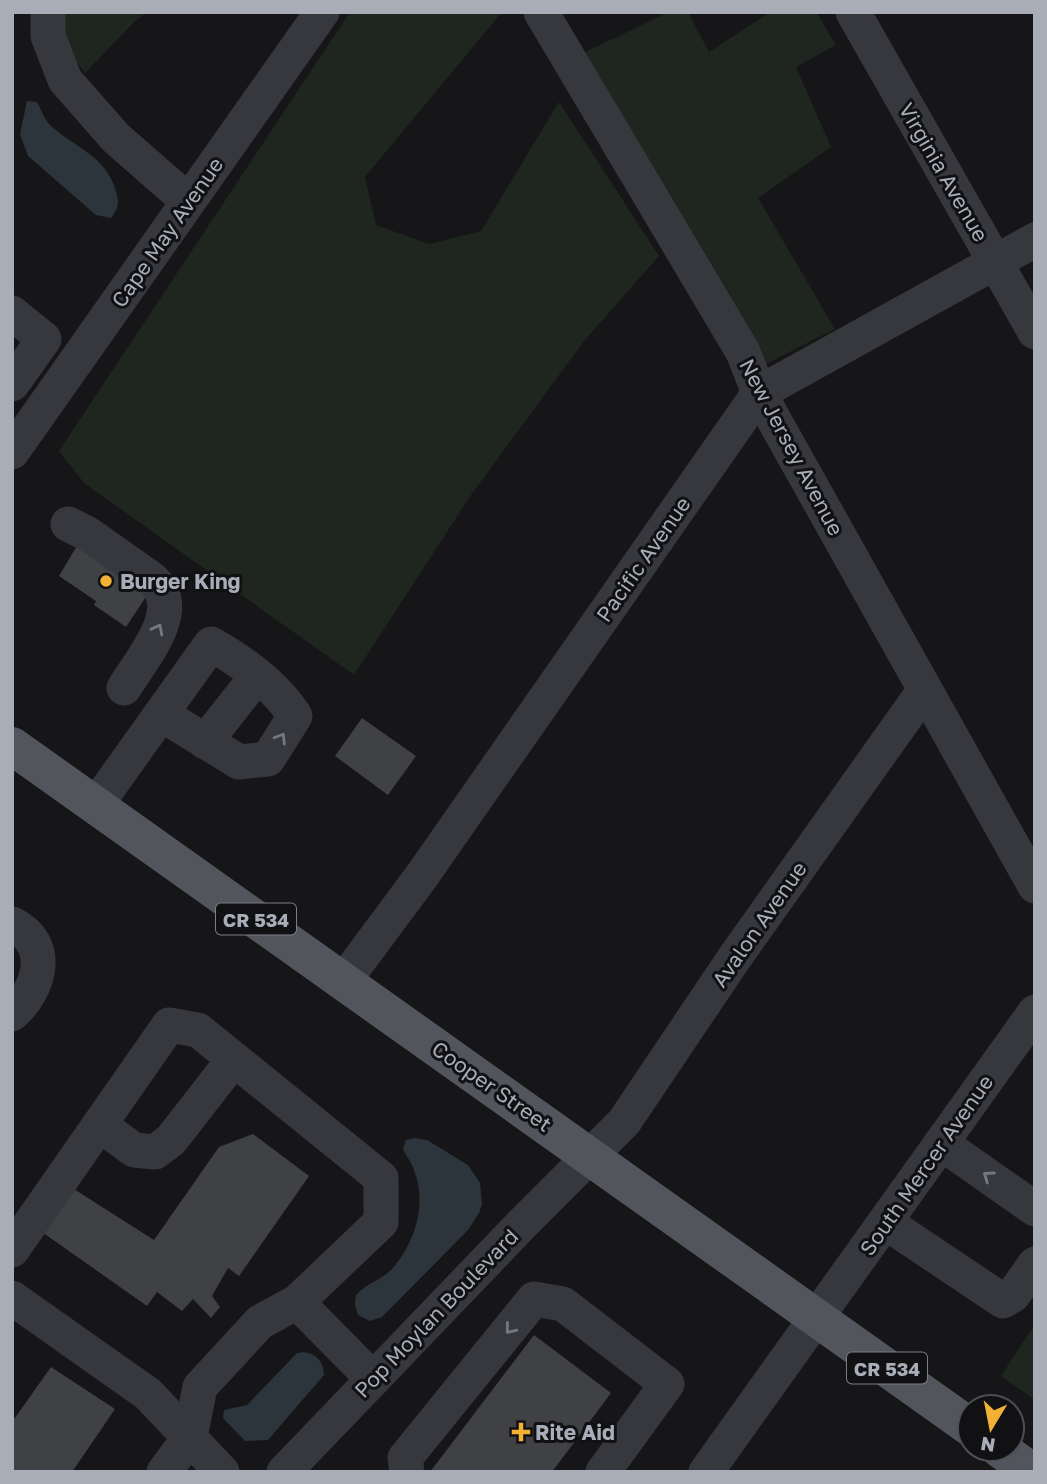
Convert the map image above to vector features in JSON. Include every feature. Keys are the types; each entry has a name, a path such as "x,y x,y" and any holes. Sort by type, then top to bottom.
{"main road":[{"name":"Cooper Street","path":"12,746 956,1417"}],"street":[{"path":"48,12 48,36 65,80 116,138 188,201"},
{"name":"Cape May Avenue","path":"12,452 322,12"},
{"name":"New Jersey Avenue","path":"541,12 743,352 759,393 1035,886"},
{"name":"Virginia Avenue","path":"853,12 1035,332"},
{"name":"Pacific Avenue","path":"343,982 421,877 759,393 1035,240"},
{"path":"12,313 44,339 12,384"},
{"path":"68,524 88,534 158,583 163,594 165,615 162,624 124,688"},
{"path":"96,805 161,714 211,644 235,657 284,699 295,716 268,759 240,762 161,714"},
{"path":"205,742 257,676"},
{"name":"Avalon Avenue","path":"591,1156 624,1122 735,957 924,691"},
{"path":"12,924 33,941 38,960 37,979 25,1002 12,1014"},
{"name":"South Mercer Avenue","path":"706,1472 1035,1012"},
{"path":"12,1250 169,1025 198,1030 381,1178 381,1222 296,1303 260,1322 200,1388 190,1437 164,1472"},
{"path":"100,1125 134,1150 155,1152 171,1140 234,1059"},
{"path":"942,1143 1035,1209"},
{"name":"Pop Moylan Boulevard","path":"284,1472 591,1156"},
{"path":"886,1222 1003,1301 1013,1295 1035,1264"},
{"path":"12,1298 148,1394 222,1472"},
{"path":"407,1472 405,1458 534,1299 563,1304 667,1384 603,1472"},
{"path":"296,1303 373,1379"}],"shaded area":[{"path":"62,12 147,12 85,73 65,46"},
{"path":"350,12 502,12 365,177 376,225 429,244 481,231 559,102 659,256 584,341 471,495 354,675 84,483 59,451"},
{"path":"669,12 688,12 709,52 770,12 816,12 836,45 796,67 831,147 758,198 835,329 766,364 579,55"},
{"path":"27,101 37,102 50,125 104,167 115,188 118,204 111,218 96,215 28,156 20,134"},
{"path":"406,1140 427,1140 468,1165 480,1183 482,1204 468,1230 382,1317 370,1321 358,1315 356,1296 392,1269 407,1248 416,1224 420,1198 418,1186 413,1167 403,1149"},
{"path":"1035,1324 1035,1400 1001,1376"},
{"path":"304,1352 318,1359 324,1375 268,1440 245,1441 223,1418 224,1410 247,1405 297,1353"}],"building":[{"name":"Burger King","path":"81,539 153,586 126,627 94,605 96,601 59,576"},
{"path":"362,718 416,756 388,795 335,756"},
{"path":"253,1134 309,1176 239,1276 228,1268 212,1296 220,1307 211,1318 193,1299 182,1311 157,1292 147,1306 32,1225 66,1184 154,1240 219,1147"},
{"name":"Rite Aid","path":"534,1335 611,1393 552,1472 430,1472"},
{"path":"51,1367 115,1409 72,1472 12,1472 12,1422"}],"place":[{"name":"Burger King","path":"106,581"},
{"name":"Rite Aid","path":"521,1432"}]}
